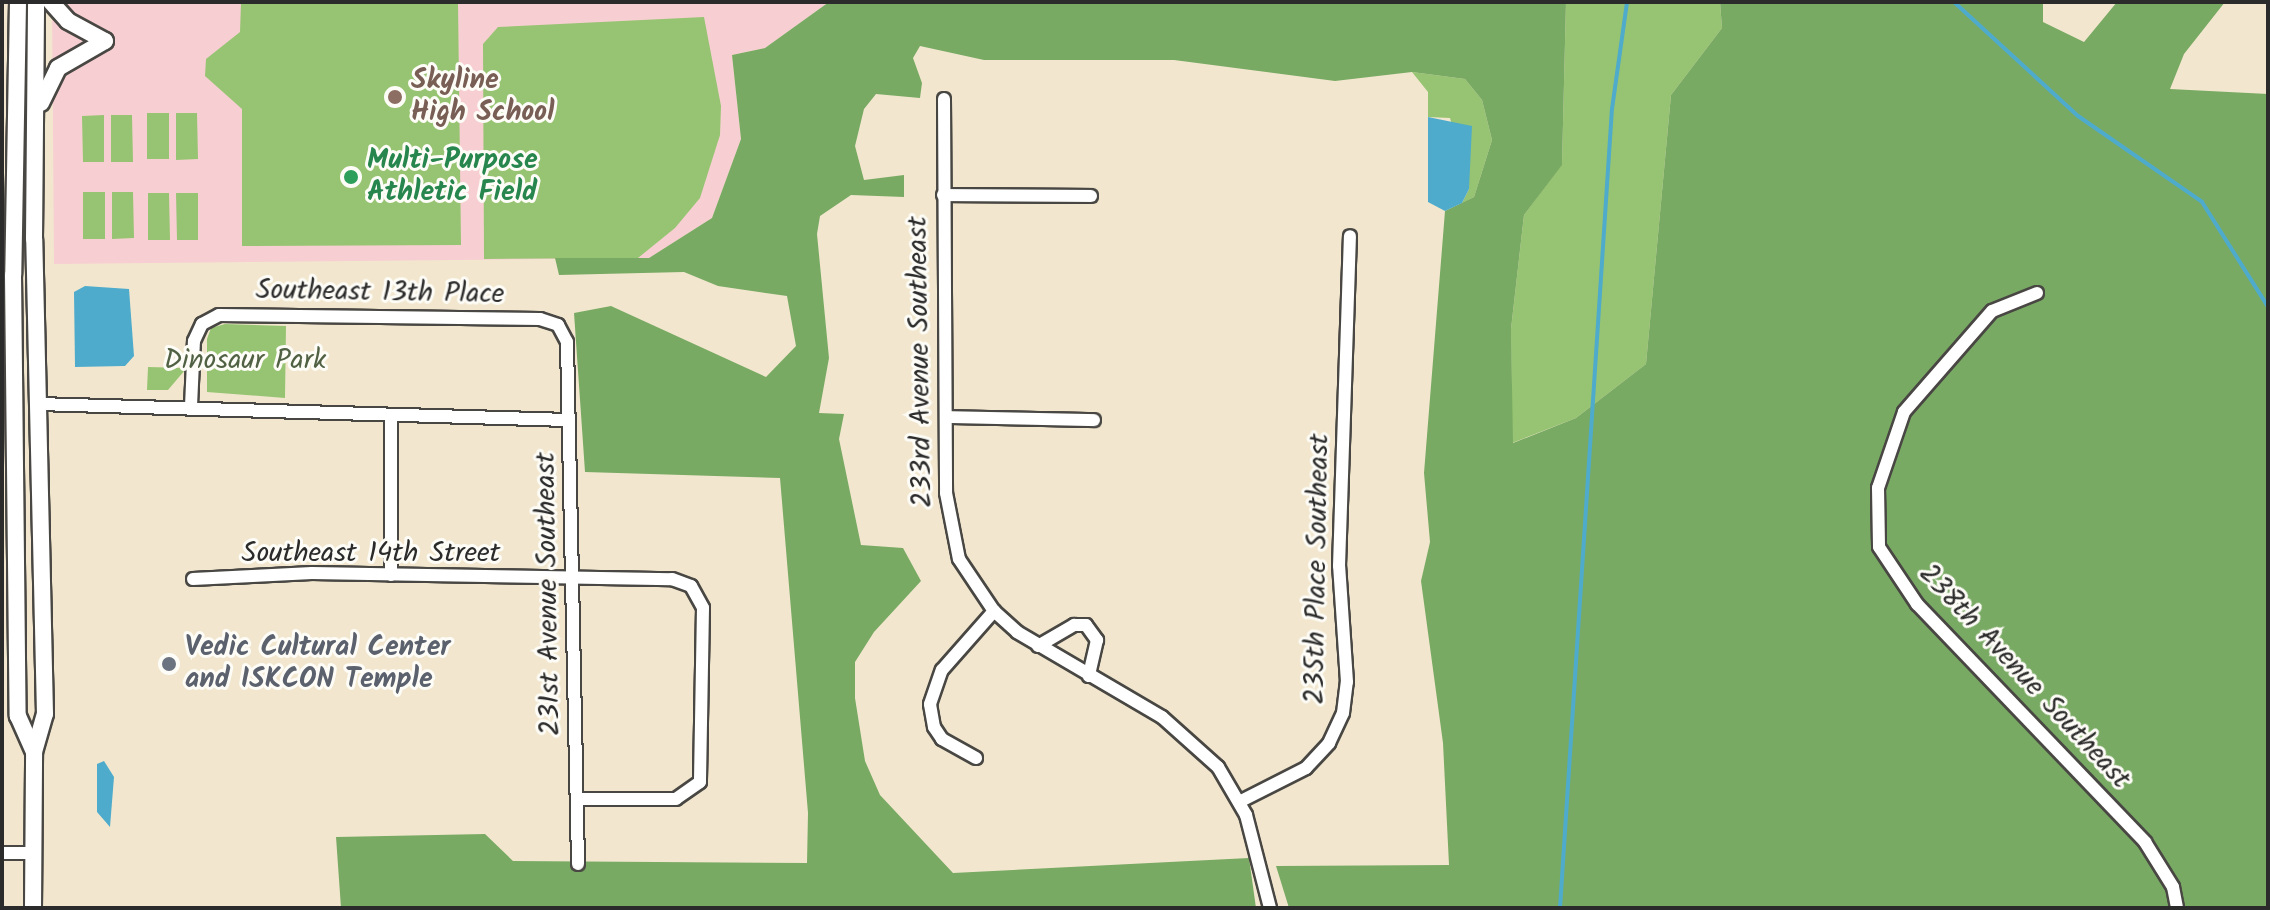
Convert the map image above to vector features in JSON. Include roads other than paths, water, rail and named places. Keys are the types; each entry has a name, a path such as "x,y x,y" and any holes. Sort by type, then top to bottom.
{"main road":[{"path":"18,2 9,405 18,716 34,752"},
{"path":"33,908 34,752 45,714 36,310 36,2"},
{"path":"35,120 58,68 105,41 68,21 51,2"},
{"path":"9,405 27,381 26,334 36,310"},
{"path":"9,405 27,419 28,461 39,470"}],"street":[{"name":"233rd Avenue Southeast","path":"944,99 946,417 952,539 959,559 994,611 1038,646 1177,727 1218,767 1239,802 1255,840 1270,908"},
{"path":"943,195 1091,196"},
{"name":"235th Place Southeast","path":"1239,802 1306,768 1329,743 1343,713 1347,682 1339,566 1350,236"},
{"name":"238th Avenue Southeast","path":"2037,293 1992,311 1904,412 1878,488 1879,547 1917,604 2145,842 2173,887 2177,908"},
{"name":"Southeast 13th Place","path":"191,406 194,341 202,324 232,315 540,319 558,325"},
{"name":"231st Avenue Southeast","path":"558,325 567,342 578,864"},
{"path":"38,404 191,406 262,414 569,420"},
{"path":"391,417 391,575"},
{"path":"946,417 1094,420"},
{"name":"Southeast 14th Street","path":"193,579 391,575 672,579 691,586 703,608 703,773 694,790 676,799 577,799"},
{"path":"976,758 942,739 930,704 942,670 994,611"},
{"path":"1038,646 1074,625 1086,625 1097,640 1089,676"},
{"path":"2,853 35,853"}],"water":[{"path":"1428,117 1472,126 1469,189 1462,203 1445,211 1428,202"},
{"path":"85,286 129,289 134,356 125,366 75,367 74,292"},
{"path":"104,761 114,777 110,827 97,812 97,764"}],"waterway":[{"path":"1560,908 1612,109 1627,2"},
{"path":"1954,2 2078,116 2202,202 2268,307"}],"place":[{"name":"Skyline High School","path":"395,97"},
{"name":"Multi-Purpose Athletic Field","path":"351,177"},
{"name":"Vedic Cultural Center and ISKCON Temple","path":"169,664"}],"park label":[{"name":"Dinosaur Park","path":"245,361"}]}
